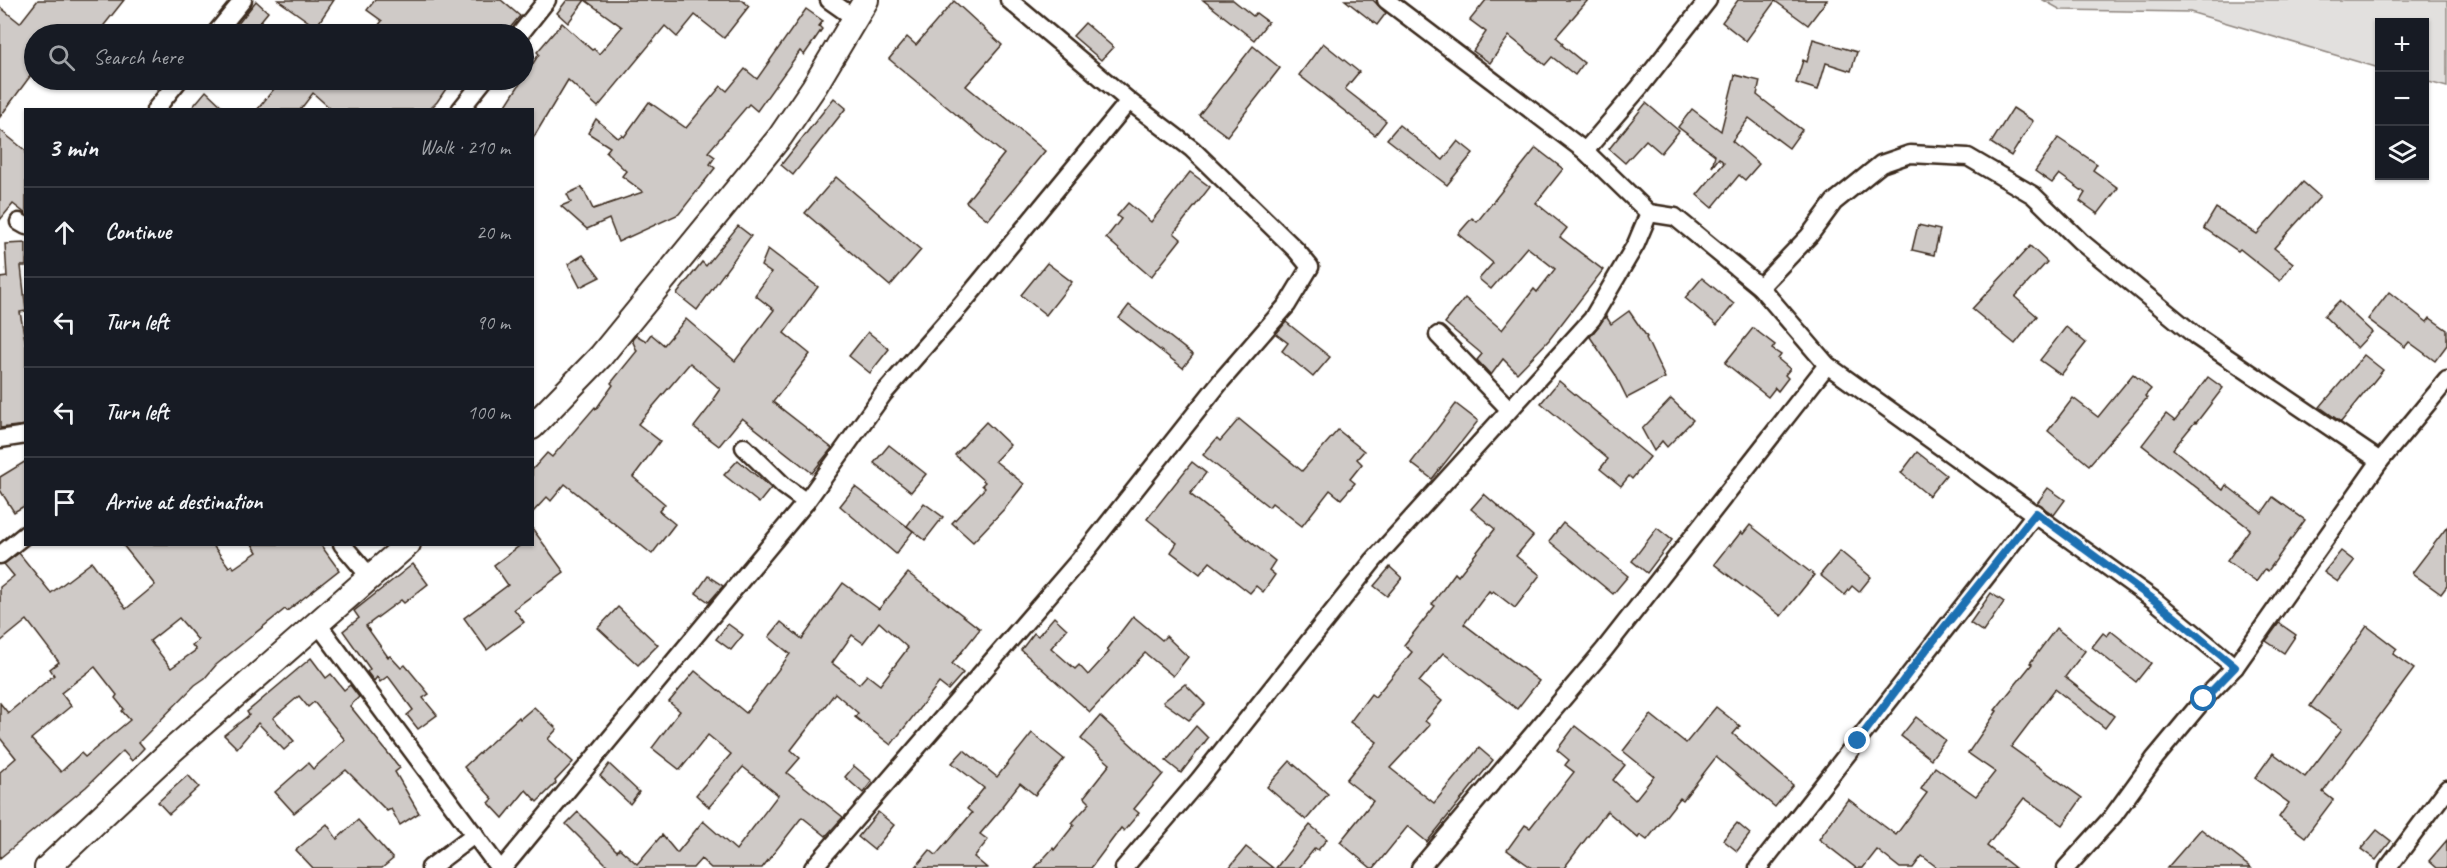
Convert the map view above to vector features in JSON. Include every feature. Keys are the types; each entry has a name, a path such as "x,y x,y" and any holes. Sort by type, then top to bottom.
{"street":[{"path":"223,24 243,0"},
{"path":"528,24 548,0"},
{"path":"534,425 602,356 780,137 861,9 829,0"},
{"path":"813,868 1080,559 1221,381 1287,305 1310,267 1296,250 1192,149 1129,101 1009,0"},
{"path":"1386,0 1585,151 1649,213 1675,217 1760,287 1827,364 2154,600 2235,667"},
{"path":"1585,151 1639,88 1708,0"},
{"path":"157,108 171,90"},
{"path":"462,108 476,90"},
{"path":"318,624 501,868 806,502 884,393 962,305 1129,101"},
{"path":"1760,287 1809,236 1834,202 1881,164 1910,154 1968,157 2033,195 2080,241 2197,337 2380,461"},
{"path":"1124,868 1199,780 1373,561 1592,319 1636,244 1649,213"},
{"path":"1438,335 1509,409"},
{"path":"1420,868 1605,650 1827,364"},
{"path":"2066,868 2113,816 2155,758 2204,699 2235,667 2380,461 2447,380"},
{"path":"0,439 24,435"},
{"path":"744,447 784,486 806,502"},
{"path":"1758,868 2036,513"},
{"path":"0,555 24,536"},
{"path":"344,546 370,577"},
{"path":"47,868 169,753 406,546"},
{"path":"2388,868 2447,789"},
{"path":"430,868 475,834"}],"shaded area":[{"path":"2043,0 2447,0 2447,87 2429,82 2429,18 2375,18 2375,67 2190,12 2061,10"}],"building":[{"path":"38,0 124,0 105,24 24,24 24,85 0,117 0,7 20,23"},
{"path":"278,0 334,0 318,24 312,24"},
{"path":"375,0 501,0 520,16 513,24 380,24 382,21 367,10"},
{"path":"567,0 585,0 568,23 557,13"},
{"path":"585,0 742,0 749,6 724,38 695,15 677,37 665,26 598,107 568,80 534,137 534,108 504,108 516,90 534,90 534,62 539,54 537,52 562,23 599,54 622,27"},
{"path":"1203,0 1233,0 1253,16 1256,13 1268,22 1254,40"},
{"path":"1345,0 1373,0 1386,13 1377,25"},
{"path":"1486,0 1588,0 1556,37 1584,63 1575,75 1552,57 1545,65 1509,36 1490,63 1473,51 1486,32 1470,20"},
{"path":"1738,0 1827,0 1808,25 1775,1 1746,41 1722,22"},
{"path":"256,1 268,12 258,24 238,24"},
{"path":"954,1 1002,45 966,86 1045,151 988,220 966,202 1004,154 889,59 907,37 916,45"},
{"path":"806,9 823,21 819,26 822,29 804,55 800,51 757,111 749,104 708,152 715,157 710,164 715,168 679,214 618,242 609,219 587,229 561,206 571,202 567,194 582,187 593,209 643,192 622,176 626,171 606,152 610,147 588,133 596,119 618,138 622,135 624,137 649,102 686,128 721,86 727,91 745,69 757,79"},
{"path":"1085,23 1113,47 1101,60 1073,36"},
{"path":"1813,39 1857,52 1851,71 1826,63 1818,90 1796,83 1803,60 1807,62"},
{"path":"1323,43 1359,72 1345,89 1386,121 1375,135 1299,75"},
{"path":"1253,46 1280,68 1227,136 1199,115"},
{"path":"1735,75 1760,81 1757,95 1802,130 1789,148 1749,118 1732,141 1759,164 1745,180 1739,175 1712,208 1697,195 1724,163 1719,158 1712,167 1715,155 1678,127 1692,109 1721,131"},
{"path":"273,90 445,90 431,108 330,108 313,93 302,108 259,108"},
{"path":"206,91 224,108 192,108"},
{"path":"834,98 846,108 793,175 781,165"},
{"path":"1646,103 1679,131 1661,153 1646,140 1625,163 1609,149"},
{"path":"2013,108 2033,121 2011,156 1991,143"},
{"path":"1399,125 1443,160 1458,141 1473,153 1447,185 1387,139"},
{"path":"0,130 24,149 24,212 13,204 0,220"},
{"path":"2058,138 2097,164 2093,170 2118,188 2098,214 2080,201 2085,193 2059,174 2052,183 2035,171"},
{"path":"1536,148 1563,169 1536,203 1567,228 1560,237 1603,270 1549,340 1517,373 1503,359 1491,375 1477,360 1482,354 1445,323 1465,298 1502,330 1534,289 1537,292 1555,269 1527,247 1491,289 1479,279 1493,263 1458,234 1472,218 1477,222"},
{"path":"1190,172 1210,187 1174,233 1181,239 1151,277 1106,238 1121,219 1117,216 1128,203 1151,222"},
{"path":"836,177 921,250 890,286 805,213"},
{"path":"2303,182 2320,197 2274,248 2293,263 2280,281 2240,249 2238,251 2204,228 2216,208 2257,234"},
{"path":"1918,225 1940,230 1934,255 1912,250"},
{"path":"738,226 751,236 697,310 677,294 702,262 706,266"},
{"path":"24,243 24,266 21,266 24,311 20,312 24,334 24,425 0,428 0,278 7,277 5,244"},
{"path":"2030,246 2047,262 2015,297 2037,316 2015,344 1972,309"},
{"path":"768,249 818,287 784,333 810,354 773,402 832,448 812,473 742,418 719,446 694,427 715,400 713,399 720,389 690,363 638,424 660,441 633,477 665,504 659,511 675,524 652,554 565,484 551,501 547,497 534,511 534,468 547,453 552,457 595,407 596,409 613,385 611,383 637,351 632,340 636,335 646,341 651,334 664,345 686,319 735,361 774,310 755,295 771,273 761,266"},
{"path":"583,255 600,277 580,287 568,264"},
{"path":"1047,263 1072,282 1046,315 1021,295"},
{"path":"1702,278 1734,304 1717,325 1685,298"},
{"path":"2389,292 2427,322 2430,318 2447,330 2447,345 2435,361 2409,342 2405,347 2368,319"},
{"path":"2339,301 2372,332 2357,348 2324,316"},
{"path":"1129,305 1193,355 1183,368 1119,318"},
{"path":"1629,311 1647,337 1665,378 1627,398 1615,374 1590,337 1606,316 1611,324"},
{"path":"1286,322 1330,357 1313,377 1282,351 1288,343 1276,334"},
{"path":"2066,327 2086,343 2061,375 2040,360"},
{"path":"1753,328 1775,345 1772,349 1781,355 1778,359 1790,369 1785,375 1788,378 1778,391 1775,388 1768,397 1725,363"},
{"path":"868,332 889,349 870,373 849,356"},
{"path":"2364,355 2383,370 2341,422 2320,407"},
{"path":"2133,374 2151,389 2145,396 2147,398 2089,465 2048,431 2073,398 2098,417"},
{"path":"2208,377 2223,388 2173,449 2223,490 2226,485 2262,513 2273,497 2305,520 2268,571 2265,569 2256,582 2227,561 2250,529 2142,445 2166,414 2175,421"},
{"path":"1559,381 1650,457 1632,479 1629,476 1621,486 1600,469 1608,459 1541,403"},
{"path":"1671,399 1693,420 1667,447 1662,441 1654,451 1642,429"},
{"path":"1456,404 1478,421 1432,479 1411,463"},
{"path":"1239,419 1302,471 1338,430 1364,451 1357,459 1362,464 1350,479 1355,483 1341,499 1330,490 1302,526 1272,503 1269,507 1203,455 1217,438 1220,441"},
{"path":"986,422 1010,445 995,461 1024,484 973,542 952,523 985,488 982,485 985,482 955,455"},
{"path":"889,445 926,474 911,492 874,463"},
{"path":"1917,452 1946,475 1929,496 1901,473"},
{"path":"738,460 771,488 759,503 724,475"},
{"path":"24,462 24,506 14,512 0,490 0,477"},
{"path":"1192,462 1206,473 1190,494 1275,561 1269,570 1275,575 1263,592 1256,586 1250,593 1210,562 1200,574 1171,552 1177,543 1147,519"},
{"path":"855,487 913,531 896,554 840,506"},
{"path":"2048,488 2065,500 2054,515 2037,503"},
{"path":"1484,494 1533,536 1516,556 1540,575 1515,608 1493,591 1491,593 1489,591 1464,624 1539,681 1517,709 1443,653 1419,682 1442,701 1425,721 1430,725 1390,768 1434,803 1479,748 1493,760 1427,842 1408,826 1374,868 1371,868 1340,842 1373,801 1346,780 1377,742 1350,722 1371,694 1375,697 1412,652 1404,645 1435,606 1432,604 1455,573 1458,576 1495,529 1471,509"},
{"path":"924,503 943,517 925,540 907,526"},
{"path":"1563,523 1628,576 1613,594 1549,541"},
{"path":"1750,525 1814,575 1781,616 1714,564 1741,532 1743,534"},
{"path":"2447,527 2447,586 2441,594 2412,573"},
{"path":"1657,528 1672,540 1647,573 1632,561"},
{"path":"534,531 564,572 514,609 524,622 487,650 464,618 508,585 494,565 519,546 534,546"},
{"path":"124,546 213,546 229,567 232,565 234,568 257,552 253,546 321,546 339,570 287,611 285,609 216,665 139,742 144,748 132,761 123,751 86,787 0,858 0,772 16,758 0,738 0,703 8,713 54,675 50,669 59,662 27,620 0,642 0,587 14,576 4,564 19,553 51,593 92,562 126,609 155,585","holes":["179,618 198,640 192,645 196,650 171,668 150,641","95,667 117,695 115,698 130,720 85,757 81,753 61,772 31,739 71,706 61,693"]},
{"path":"1840,551 1871,577 1859,592 1852,586 1845,595 1820,575"},
{"path":"2341,551 2354,561 2338,582 2324,572"},
{"path":"413,564 428,584 404,603 401,600 366,626 388,657 390,656 401,668 405,665 429,694 423,698 437,715 418,729 407,715 413,710 388,676 380,682 377,677 374,681 367,672 370,669 343,631 359,618 354,611"},
{"path":"1390,567 1402,578 1387,596 1374,586"},
{"path":"908,573 980,629 952,664 963,673 948,690 939,683 891,745 855,717 858,713 835,693 791,750 800,758 787,773 843,817 826,836 802,817 762,868 711,868 701,859 693,868 605,868 607,865 566,824 578,812 617,851 619,848 637,864 662,835 677,853 703,821 736,850 778,795 743,767 709,807 696,795 731,754 708,735 680,770 652,748 680,711 669,702 695,671 746,713 790,654 769,637 781,622 802,639 843,583 879,609","holes":["879,622 908,648 880,685 867,675 859,684 832,663 852,635 863,643"]},
{"path":"708,576 723,586 709,602 696,593"},
{"path":"1991,593 2004,602 1983,632 1970,623"},
{"path":"618,607 658,645 638,665 598,628"},
{"path":"1133,616 1162,640 1166,636 1188,657 1173,676 1145,653 1090,712 1021,650 1034,633 1038,636 1054,617 1067,629 1051,648 1075,669 1079,665 1088,675 1109,652 1107,650"},
{"path":"2279,623 2296,635 2284,653 2266,641"},
{"path":"728,624 743,635 731,650 716,639"},
{"path":"2367,626 2397,649 2393,654 2414,669 2323,792 2333,800 2305,837 2279,817 2289,803 2255,778 2273,753 2305,777 2342,729 2310,706"},
{"path":"2056,628 2085,651 2065,677 2114,716 2105,728 2055,689 2011,747 2082,798 2063,825 2024,798 1987,846 2015,868 1938,868 1922,856 1913,868 1900,868 1877,850 1863,868 1856,868 1819,839 1848,799 1896,835 1927,793 1921,789 1935,767 1976,796 1995,772 1968,753 1997,711 1995,710 2032,664 2030,663"},
{"path":"2111,631 2151,663 2136,682 2092,647 2103,633 2107,636"},
{"path":"311,658 326,678 331,674 344,690 350,685 359,697 350,706 400,768 395,772 419,813 400,825 391,809 387,811 346,770 294,813 275,792 308,763 313,769 345,740 314,702 308,707 299,696 273,718 294,741 284,750 258,723 237,748 224,735 249,715 247,712"},
{"path":"1185,684 1205,704 1189,720 1163,702"},
{"path":"534,707 557,729 548,739 573,762 537,802 526,790 503,818 489,803 493,799 464,767 519,717 520,719"},
{"path":"1716,707 1740,726 1733,734 1793,785 1775,807 1716,757 1683,800 1680,798 1647,840 1640,835 1638,838 1607,811 1564,868 1532,868 1507,850 1525,825 1530,828 1574,772 1565,765 1569,760 1557,750 1575,726 1625,765 1613,780 1635,800 1654,776 1623,751 1651,715 1686,743"},
{"path":"1100,716 1163,774 1134,809 1139,813 1124,831 1121,828 1091,868 1035,868 1053,848 1054,850 1074,825 1072,823 1090,803 1084,797 1110,764 1081,739"},
{"path":"1916,717 1945,740 1931,759 1901,736"},
{"path":"1196,726 1208,738 1181,773 1166,761"},
{"path":"1032,733 1064,759 1035,795 1020,783 980,834 988,840 974,857 987,868 915,868 930,850 936,855 972,813 967,809 984,788 952,763 964,750 997,777"},
{"path":"1290,761 1328,794 1306,820 1267,787"},
{"path":"609,764 639,792 630,804 600,776"},
{"path":"854,766 872,781 863,793 845,777"},
{"path":"188,775 199,787 169,814 158,802"},
{"path":"878,812 894,825 874,850 858,837"},
{"path":"358,820 393,859 382,868 313,868 296,850 327,824 337,839"},
{"path":"1737,823 1750,834 1737,851 1723,840"},
{"path":"1310,825 1327,839 1318,850 1315,848 1299,868 1276,868"},
{"path":"2201,829 2251,868 2167,868"},
{"path":"2377,830 2391,841 2376,860 2361,849"},
{"path":"2447,840 2447,868 2437,868 2429,861"},
{"path":"1246,847 1273,868 1229,868"}],"route":[{"path":"1858,741 1926,650 2036,513 2154,600 2235,667 2204,699"}]}
